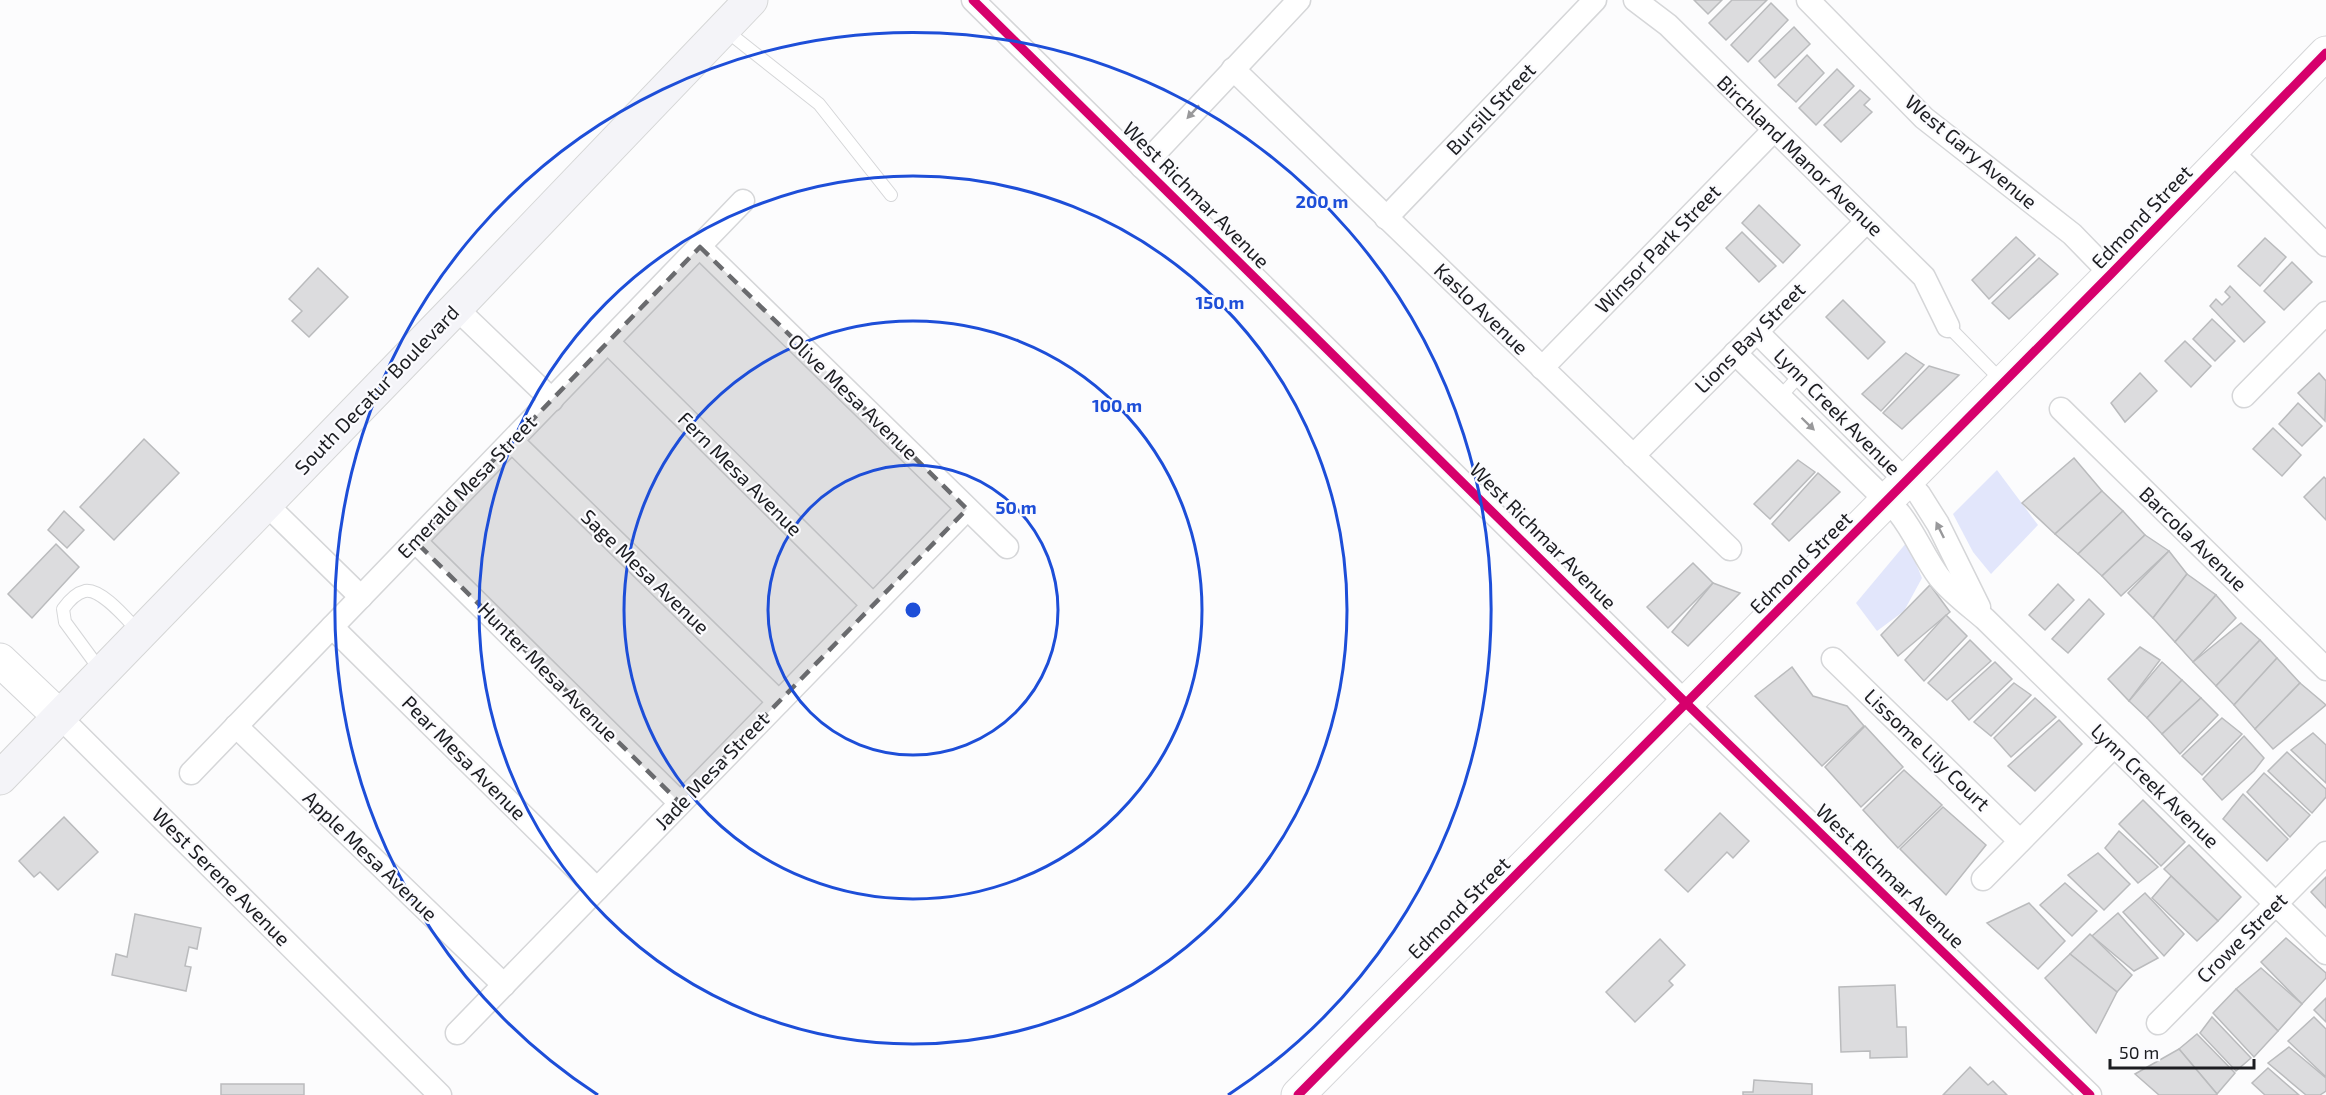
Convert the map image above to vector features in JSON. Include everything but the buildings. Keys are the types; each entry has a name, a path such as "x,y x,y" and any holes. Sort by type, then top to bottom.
{"main road":[{"name":"South Decatur Boulevard","path":"0,778 751,0"}],"street":[{"name":"West Richmar Avenue","path":"973,0 1688,704 2090,1095"},
{"path":"1142,167 1299,0"},
{"name":"Bursill Street","path":"1386,218 1596,0"},
{"name":"Birchland Manor Avenue","path":"1635,0 1668,26 1924,277 1948,326"},
{"name":"West Gary Avenue","path":"1808,0 1924,118 2072,234 2111,274"},
{"name":"Edmond Street","path":"1298,1095 1688,704 2326,53"},
{"name":"Kaslo Avenue","path":"1233,69 1730,549"},
{"name":"Winsor Park Street","path":"1542,368 1774,130"},
{"path":"2231,151 2326,245"},
{"name":"Emerald Mesa Street","path":"191,773 743,201"},
{"name":"Lions Bay Street","path":"1633,456 1867,221"},
{"name":"Olive Mesa Avenue","path":"700,247 1007,547"},
{"path":"456,308 552,400"},
{"path":"2244,396 2326,313"},
{"name":"Lynn Creek Avenue","path":"1756,332 1800,375 1897,491 1909,525 1985,619 2326,953"},
{"name":"Fern Mesa Avenue","path":"608,342 873,605"},
{"name":"Lynn Creek Avenue","path":"1735,353 1780,397 1897,491"},
{"name":"Barcola Avenue","path":"2061,409 2326,669"},
{"name":"Sage Mesa Avenue","path":"512,441 779,702"},
{"path":"266,504 362,597"},
{"name":"Jade Mesa Street","path":"457,1033 967,509"},
{"name":"Hunter Mesa Avenue","path":"415,541 680,803"},
{"name":"Pear Mesa Avenue","path":"332,627 597,889"},
{"name":"Lissome Lily Court","path":"1833,659 2020,841"},
{"name":"West Serene Avenue","path":"0,660 440,1095"},
{"name":"Apple Mesa Avenue","path":"236,726 504,985"},
{"path":"1983,879 2114,746"},
{"name":"Crowe Street","path":"2158,1023 2326,853"}],"lane":[{"path":"723,28 819,104 891,195"},
{"path":"1948,326 2004,383"},
{"path":"1780,397 1800,375"},
{"path":"102,672 65,622 63,609 71,598 85,591 98,593 140,633"}],"highlighted area":[{"path":"700,247 967,509 680,803 415,541"}],"shaded area":[{"path":"1997,470 2038,525 1991,574 1973,552 1953,514"},
{"path":"1907,542 1922,578 1904,611 1877,631 1856,603"}],"cycle path":[{"path":"973,0 1687,704 2090,1095"},
{"path":"1298,1095 2111,274 2326,53"}]}
